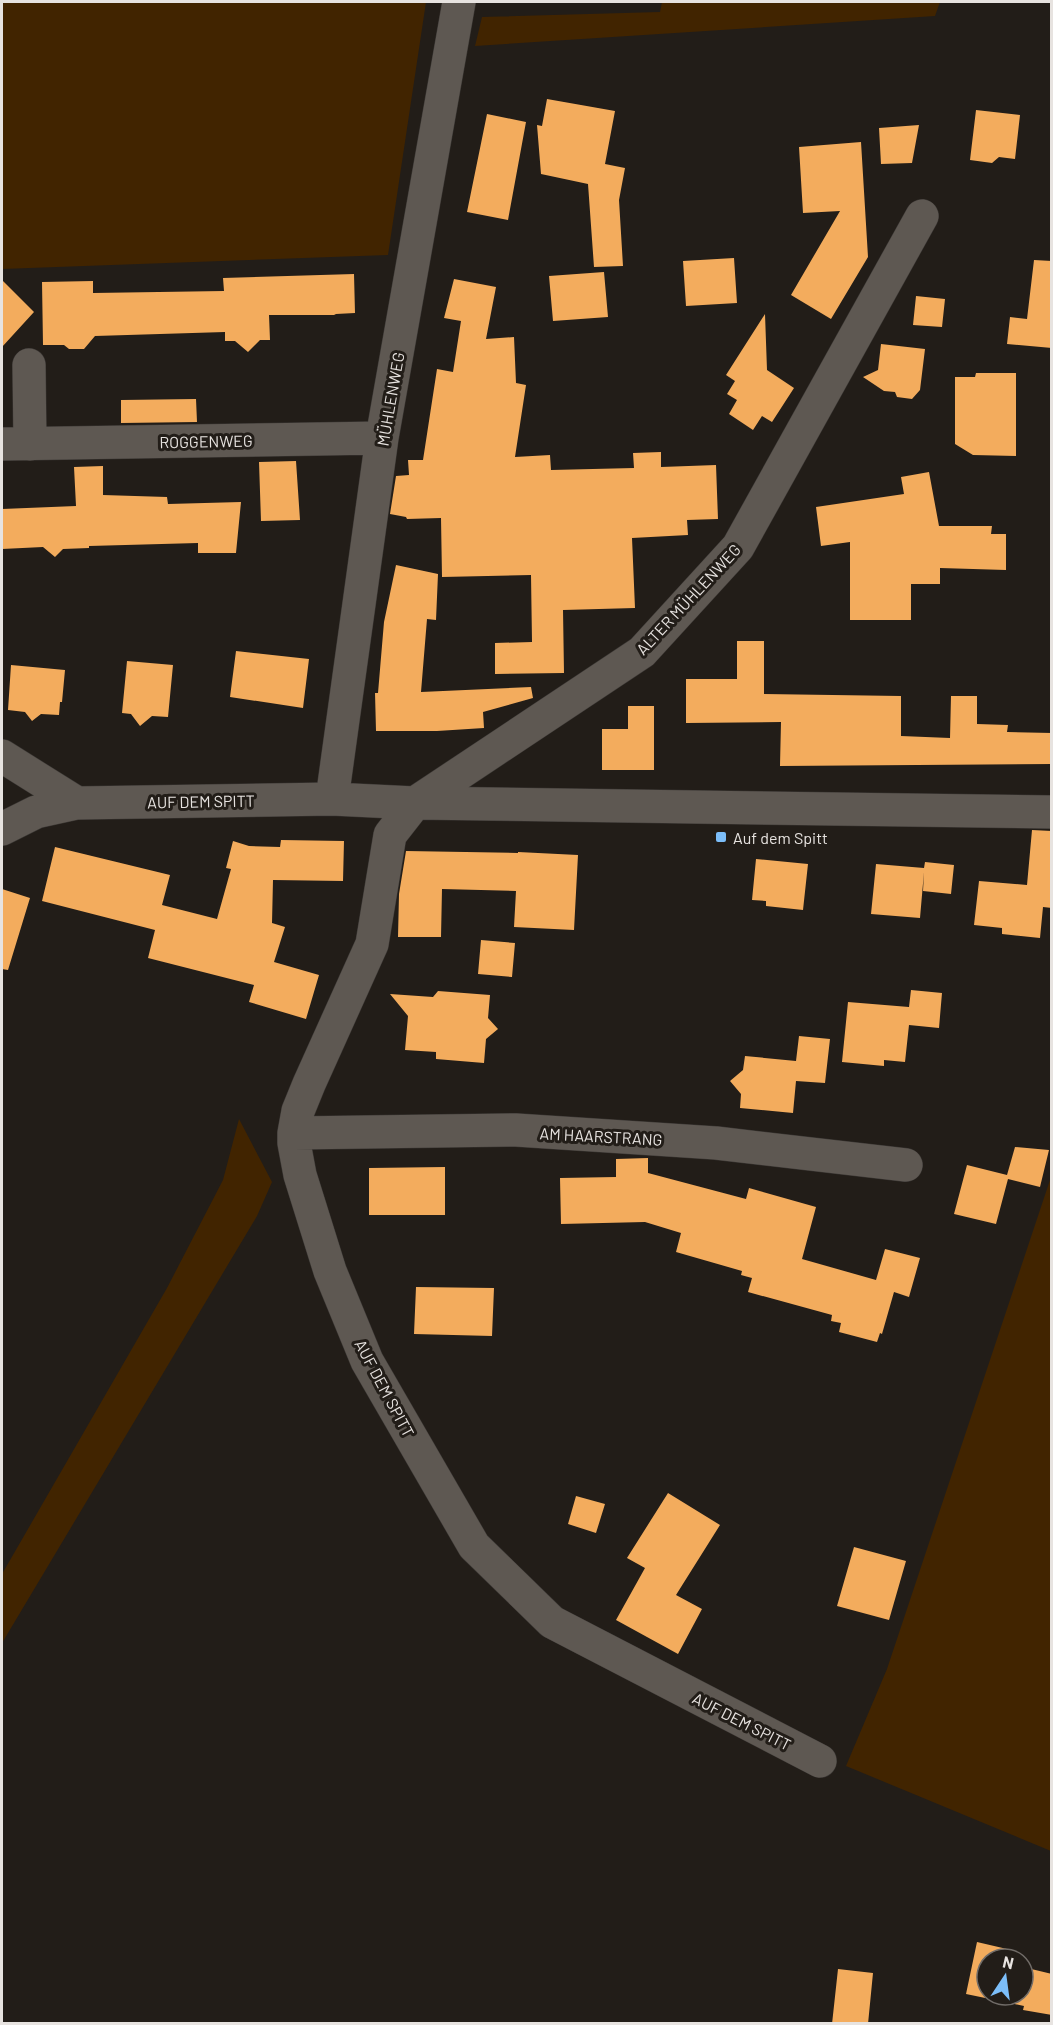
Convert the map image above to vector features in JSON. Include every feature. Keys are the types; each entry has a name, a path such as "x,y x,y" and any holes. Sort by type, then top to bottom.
{"street":[{"name":"MÜHLENWEG","path":"332,799 382,438 459,2"},
{"name":"ALTER MÜHLENWEG","path":"415,803 642,652 738,547 922,216"},
{"name":"ROGGENWEG","path":"29,364 16,444 382,438"},
{"path":"2,756 77,803"},
{"name":"AUF DEM SPITT","path":"2,829 36,812 77,803 332,799 415,803 1052,812"},
{"name":"AUF DEM SPITT","path":"415,803 390,835 372,944 309,1084 298,1112 294,1133 300,1175 330,1271 367,1361 474,1546 552,1622 820,1761"},
{"name":"AM HAARSTRANG","path":"294,1133 516,1130 717,1143 906,1165"}],"shaded area":[{"path":"2,2 426,2 388,255 2,269"},
{"path":"662,2 940,2 935,16 475,46 482,17 660,12"},
{"path":"239,1119 272,1182 257,1216 2,1643 2,1574 167,1288 223,1180"},
{"path":"1051,1177 1051,1851 846,1766 887,1669"}],"building":[{"path":"547,99 615,111 605,164 625,168 619,200 623,266 594,267 588,184 541,174 537,125 542,126"},
{"path":"976,110 1020,115 1015,159 999,157 992,163 970,160"},
{"path":"487,114 526,122 508,220 467,212"},
{"path":"919,125 912,163 881,164 879,128"},
{"path":"861,142 868,257 831,319 791,295 840,211 803,213 799,147"},
{"path":"734,258 737,303 686,306 683,261"},
{"path":"1034,260 1052,261 1052,348 1007,344 1010,317 1027,319"},
{"path":"604,272 608,317 553,321 549,276"},
{"path":"354,274 355,313 269,315 270,340 260,340 248,352 235,341 225,341 225,332 95,336 84,349 69,349 64,345 43,345 42,282 93,281 93,293 224,291 223,278"},
{"path":"454,279 496,287 486,339 514,337 516,383 526,385 515,457 550,455 551,470 634,468 633,453 661,452 661,467 716,465 718,519 687,520 688,535 632,538 635,608 563,610 564,673 495,674 495,643 532,642 531,575 442,577 441,518 407,519 390,514 396,476 409,475 408,460 423,460 437,369 453,372 461,321 444,318"},
{"path":"2,280 34,312 2,347"},
{"path":"916,296 945,299 942,327 913,325"},
{"path":"765,314 767,370 794,388 772,422 762,416 753,430 729,414 737,400 727,394 735,381 726,375"},
{"path":"881,344 925,349 920,390 912,399 897,397 895,392 884,391 863,377 878,370"},
{"path":"976,373 1016,373 1016,456 973,455 955,444 955,377 975,377"},
{"path":"196,399 197,422 121,423 121,400"},
{"path":"296,461 300,520 261,521 259,462"},
{"path":"103,466 103,495 167,497 168,504 241,502 236,553 198,553 198,543 89,546 89,548 63,549 55,557 43,547 2,549 2,509 76,506 74,467"},
{"path":"929,472 939,526 992,526 991,534 1006,534 1006,570 940,568 940,584 911,584 911,620 850,620 850,542 821,546 816,507 904,494 901,477"},
{"path":"396,565 438,574 436,620 427,619 421,692 531,687 533,698 483,712 484,728 376,731 375,693 378,693 384,622"},
{"path":"737,641 764,641 764,694 901,696 901,736 950,738 951,696 977,696 977,724 1008,725 1007,732 1052,733 1052,764 780,766 781,722 686,723 686,679 737,679"},
{"path":"236,651 309,659 303,708 230,697"},
{"path":"127,661 173,665 168,717 152,716 140,726 131,714 122,713"},
{"path":"11,665 65,670 59,715 41,714 32,721 25,712 8,710"},
{"path":"628,706 654,706 654,770 602,770 602,729 628,729"},
{"path":"1032,830 1052,831 1052,908 1043,907 1040,938 1002,934 1002,928 974,925 979,881 1027,885"},
{"path":"281,840 344,841 343,881 273,880 272,923 285,927 274,962 319,975 306,1019 249,1002 254,985 148,958 155,930 42,901 55,847 170,875 162,905 217,919 231,869 226,868 233,841 249,846 280,847"},
{"path":"406,851 578,855 574,930 514,927 516,891 442,889 441,937 398,937 399,894"},
{"path":"756,859 808,864 803,910 766,906 766,901 752,900"},
{"path":"925,862 954,865 951,894 923,891 924,872 920,918 871,914 876,864 924,868"},
{"path":"2,889 30,898 8,970 2,969"},
{"path":"481,940 515,943 512,977 478,974"},
{"path":"911,990 942,993 939,1028 909,1025 905,1062 884,1060 884,1066 842,1062 848,1002 909,1007"},
{"path":"438,991 490,995 488,1018 498,1029 486,1039 484,1063 436,1059 436,1052 405,1050 408,1016 390,994 433,997"},
{"path":"799,1036 830,1039 825,1083 796,1081 793,1113 740,1108 741,1094 730,1081 743,1070 745,1056 796,1061"},
{"path":"1015,1147 1049,1150 1040,1187 1008,1179 996,1224 954,1214 967,1165 1007,1175"},
{"path":"648,1158 648,1173 746,1199 749,1188 816,1207 802,1259 876,1280 885,1249 920,1258 909,1297 894,1292 882,1334 880,1333 877,1342 839,1332 841,1323 831,1321 832,1315 748,1292 752,1278 741,1275 742,1271 676,1252 681,1233 645,1222 561,1224 560,1178 616,1177 616,1159"},
{"path":"445,1167 445,1215 369,1215 369,1168"},
{"path":"416,1287 494,1288 492,1336 414,1334"},
{"path":"668,1493 720,1525 676,1595 702,1609 678,1654 616,1620 645,1568 627,1558"},
{"path":"576,1496 605,1504 596,1533 568,1524"},
{"path":"854,1547 906,1561 889,1620 837,1606"},
{"path":"977,1942 998,1947 976,1947"},
{"path":"975,1951 975,1996 966,1994"},
{"path":"838,1969 873,1973 868,2024 832,2024"},
{"path":"1035,1970 1052,1974 1052,2015 1023,2010 1024,2007 1035,2007"}],"place":[{"name":"Auf dem Spitt","path":"721,837"}]}
